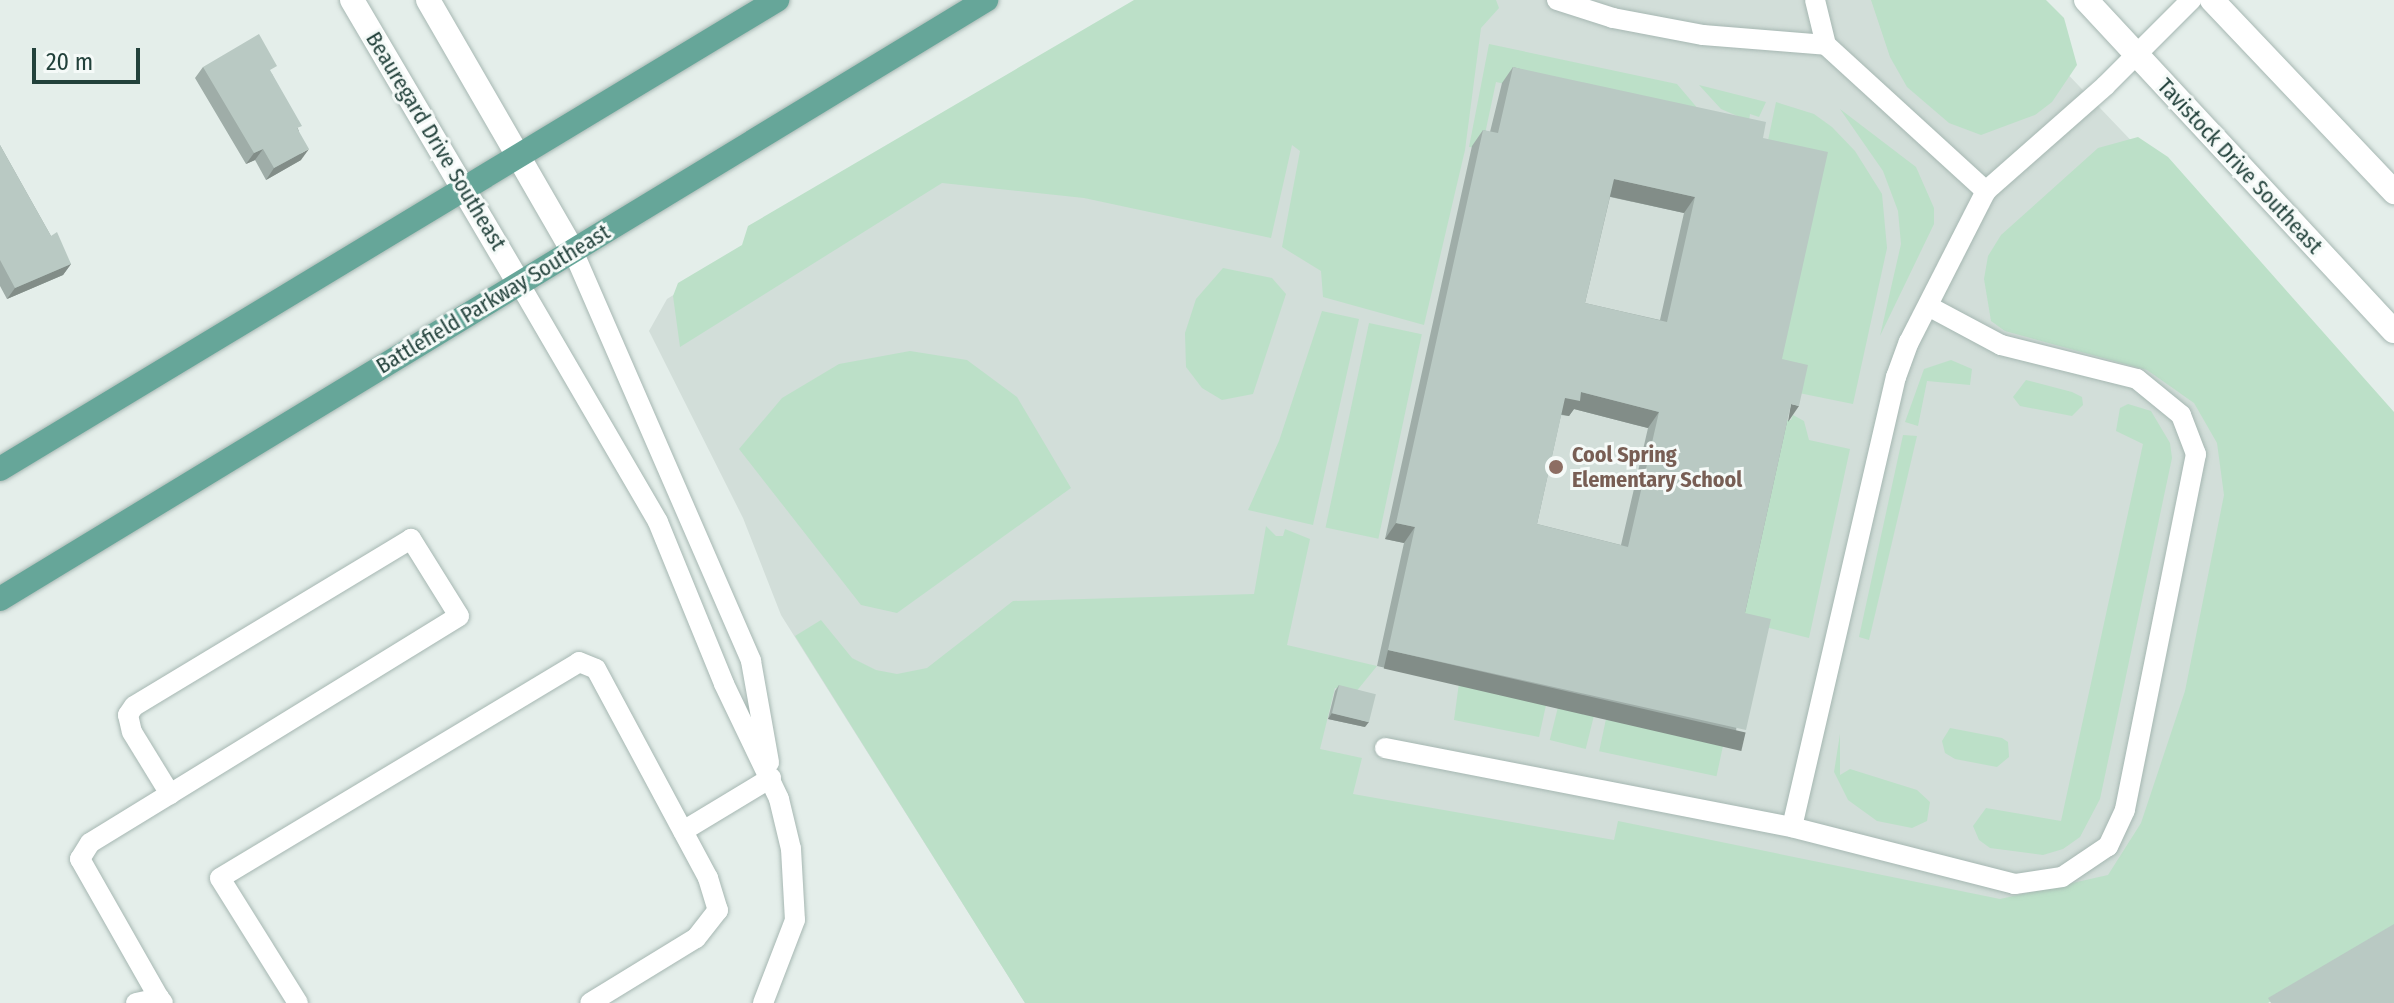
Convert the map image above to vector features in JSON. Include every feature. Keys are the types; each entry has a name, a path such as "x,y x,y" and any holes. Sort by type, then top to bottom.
{"main road":[{"path":"0,469 777,0"},
{"name":"Battlefield Parkway Southeast","path":"0,599 986,0"}],"street":[{"name":"Beauregard Drive Southeast","path":"352,0 519,283"},
{"path":"428,0 521,156 573,251"},
{"name":"Tavistock Drive Southeast","path":"2086,0 2394,331"},
{"path":"2212,0 2394,192"}],"lane":[{"path":"1557,0 1613,18 1703,35 1826,45"},
{"path":"1815,0 1826,45 1986,191"},
{"path":"1792,827 1896,377 1928,306 1986,191 2137,54 2191,0"},
{"path":"573,251 751,661 763,704 771,778 791,849 795,920 763,1003"},
{"path":"519,283 658,522 724,684 771,778"},
{"path":"1385,748 1792,827 2015,884 2062,877 2086,864 2108,846 2125,810 2196,454 2181,415 2158,392 2137,379 2001,345 1928,306"},
{"path":"136,1003 161,1000 80,859 90,843 170,794 459,616 411,539 134,706 128,715 132,732 170,794"},
{"path":"298,1003 220,878 579,662 596,669 708,878 718,910 696,938 590,1003"},
{"path":"683,831 771,778"}],"shaded area":[{"name":"Cool Spring Elementary School","path":"1154,0 1997,0 2394,416 2394,928 1025,1003 781,615 743,518 649,331 667,299"}],"green space":[{"path":"1134,0 1496,0 1499,8 1481,28 1465,150 1424,325 1323,297 1321,271 1282,247 1300,151 1292,145 1271,238 1084,198 942,183 680,347 673,296 678,283 742,245 748,226"},
{"path":"1871,0 2046,0 2064,18 2077,65 2052,102 2035,115 1981,135 1949,123 1907,87 1890,57"},
{"path":"1489,44 1677,84 1699,110 1743,135 1496,82 1482,148 1469,147"},
{"path":"1699,85 1766,102 1759,117 1750,114 1749,121 1721,109"},
{"path":"1776,102 1814,114 1832,127 1855,151 1882,194 1887,248 1853,404 1794,392 1771,375 1765,155"},
{"path":"1840,109 1916,167 1934,208 1934,224 1880,336 1901,244 1898,211 1883,171"},
{"path":"2138,137 2168,157 2394,412 2394,928 2268,1003 1025,1003 795,636 821,620 852,658 876,670 897,674 927,668 1013,601 1254,594 1266,526 1276,536 1283,536 1285,529 1310,539 1287,645 1377,666 1355,693 1335,688 1320,749 1362,758 1353,794 1614,840 1618,821 2000,899 2108,875 2141,823 2185,691 2224,495 2217,443 2194,403 2147,370 2005,331 1991,321 1984,279 1988,256 2001,235 2098,148"},
{"path":"1223,268 1272,278 1286,294 1253,394 1222,400 1202,388 1186,367 1185,333 1196,299"},
{"path":"1322,311 1359,319 1313,525 1248,510 1279,441"},
{"path":"1369,323 1422,334 1378,539 1326,527"},
{"path":"910,351 967,360 1017,397 1071,488 897,613 861,605 739,449 782,398 839,364"},
{"path":"1951,360 1972,369 1970,385 1927,381 1918,426 1905,422 1924,369"},
{"path":"2026,380 2072,392 2082,397 2083,405 2072,416 2020,406 2013,397"},
{"path":"2128,404 2151,411 2170,443 2172,458 2100,799 2080,837 2063,849 2043,855 1990,848 1979,840 1973,826 1986,808 2061,821 2143,444 2116,431 2120,408"},
{"path":"1793,415 1804,421 1809,440 1850,449 1809,638 1742,621 1780,420 1791,420"},
{"path":"1903,435 1917,436 1869,640 1859,637"},
{"path":"1459,683 1546,705 1539,737 1454,720"},
{"path":"1558,707 1594,716 1586,749 1550,740"},
{"path":"1606,719 1723,744 1717,776 1599,751"},
{"path":"1950,728 2002,738 2008,742 2009,757 1997,767 1955,759 1945,753 1942,741"},
{"path":"1840,734 1840,775 1850,769 1917,790 1930,802 1927,821 1912,828 1877,821 1848,800 1834,772"}],"building":[{"path":"259,34 277,66 270,70 302,126 297,128 309,149 274,168 263,149 254,153 203,67"},
{"name":"Cool Spring Elementary School","path":"1513,67 1766,122 1763,138 1828,152 1782,359 1808,365 1799,406 1791,404 1745,613 1771,619 1746,730 1388,650 1415,527 1396,523 1483,130 1498,133","holes":["1614,179 1695,197 1667,322 1585,303","1581,392 1659,412 1628,547 1537,524 1565,398 1580,401"]},
{"path":"0,145 51,236 57,232 71,264 15,288 0,260"},
{"path":"1339,685 1376,694 1369,722 1332,713"},
{"path":"2394,924 2394,1003 2271,1003 2268,998"}],"place":[{"name":"Cool Spring Elementary School","path":"1556,467"}]}
